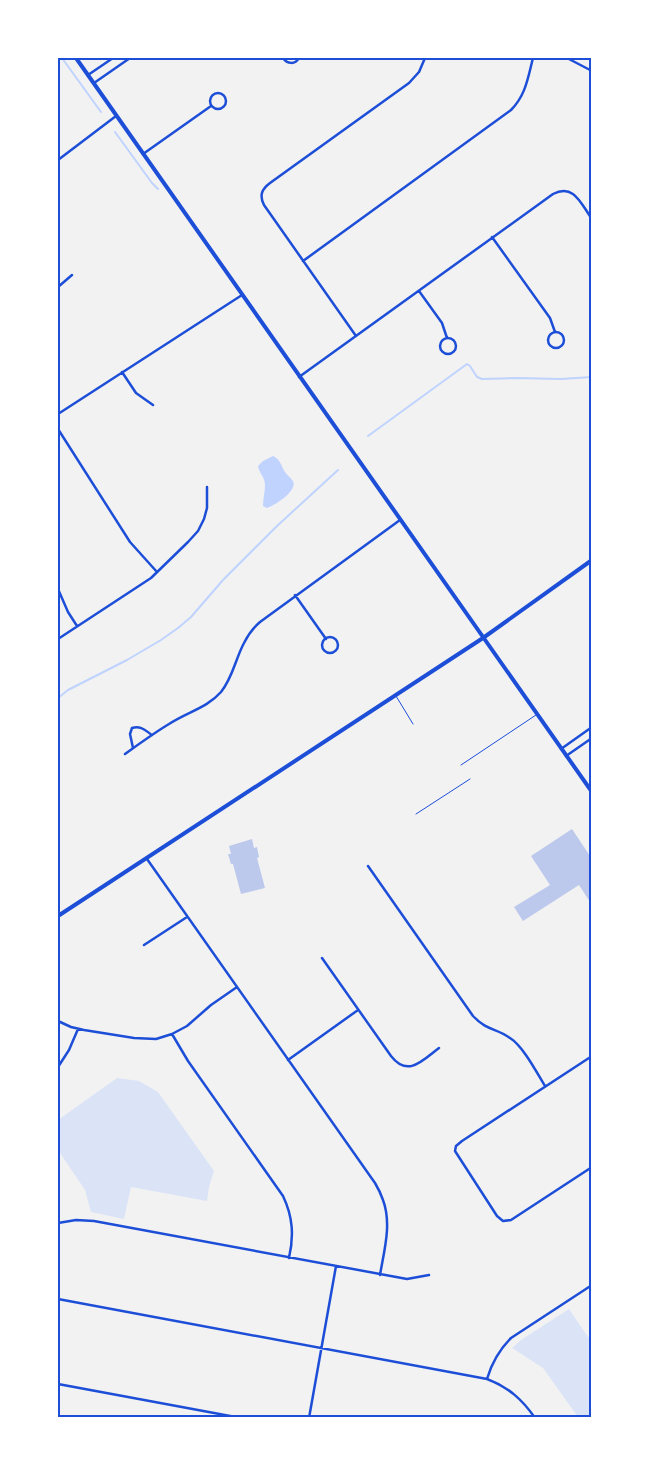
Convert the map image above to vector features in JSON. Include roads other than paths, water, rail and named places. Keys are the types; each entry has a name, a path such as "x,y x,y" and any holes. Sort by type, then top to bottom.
{"main road":[{"path":"76,58 592,792"},
{"path":"58,916 483,638 592,560"}],"street":[{"path":"88,75 113,58"},
{"path":"94,84 130,58"},
{"path":"283,58 290,63 296,62 298,58"},
{"path":"356,336 264,205 261,200 262,190 409,83 419,72 425,58"},
{"path":"303,261 511,110 524,92 533,58"},
{"path":"567,58 592,71"},
{"path":"217,93 224,95 226,102 222,108 217,109 211,106 210,99 212,95 217,93"},
{"path":"144,154 211,106"},
{"path":"58,160 116,116"},
{"path":"299,376 553,194 566,190 573,193 592,219"},
{"path":"492,237 550,318 555,332"},
{"path":"58,287 72,275"},
{"path":"419,291 442,323 447,338"},
{"path":"58,414 242,295"},
{"path":"555,332 560,333 564,339 562,346 556,349 551,347 548,341 549,336 555,332"},
{"path":"447,338 453,339 457,346 453,353 443,352 440,346 447,338"},
{"path":"122,372 136,392 153,405"},
{"path":"58,429 130,542 157,572"},
{"path":"58,639 139,586 157,572 188,542 200,526 207,508 207,486"},
{"path":"125,754 169,724 216,698 227,683 244,643 253,629 268,615 400,520"},
{"path":"58,589 68,612 77,626"},
{"path":"295,595 326,639"},
{"path":"331,638 337,642 338,647 333,653 328,653 324,650 323,643 326,639 331,638"},
{"path":"561,749 592,727"},
{"path":"133,749 130,734 132,728 142,728 152,735"},
{"path":"566,756 592,738"},
{"path":"146,858 370,1175 384,1202 386,1214 387,1234 380,1274"},
{"path":"368,866 473,1016 484,1026 514,1041 545,1086"},
{"path":"144,945 187,917"},
{"path":"322,958 394,1060 402,1066 413,1066 440,1048"},
{"path":"58,1021 78,1029 144,1039 156,1039 172,1034 191,1024 211,1005 237,987"},
{"path":"288,1060 359,1010"},
{"path":"58,1068 70,1050 78,1029"},
{"path":"172,1034 188,1061 283,1196 289,1210 292,1227 292,1243 288,1258"},
{"path":"592,1056 462,1141 455,1148 456,1154 497,1216 503,1221 511,1220 592,1167"},
{"path":"58,1223 76,1220 94,1221 407,1279 429,1275"},
{"path":"309,1418 336,1266"},
{"path":"487,1379 494,1359 511,1338 592,1285"},
{"path":"58,1299 487,1379 500,1384 513,1393 524,1402 535,1418"},
{"path":"58,1384 241,1418"},
{"path":"205,1418 206,1411"}],"lane":[{"path":"395,696 413,724"},
{"path":"460,765 537,715"},
{"path":"416,814 470,779"}],"water":[{"path":"273,456 279,461 294,485 285,497 267,508 263,506 265,482 258,466"}],"waterway":[{"path":"62,58 101,112"},
{"path":"115,132 158,189"},
{"path":"368,436 467,364 477,377 482,379 592,377"},
{"path":"58,698 68,690 127,660 178,628 191,617 223,580 277,526 338,470"}]}
